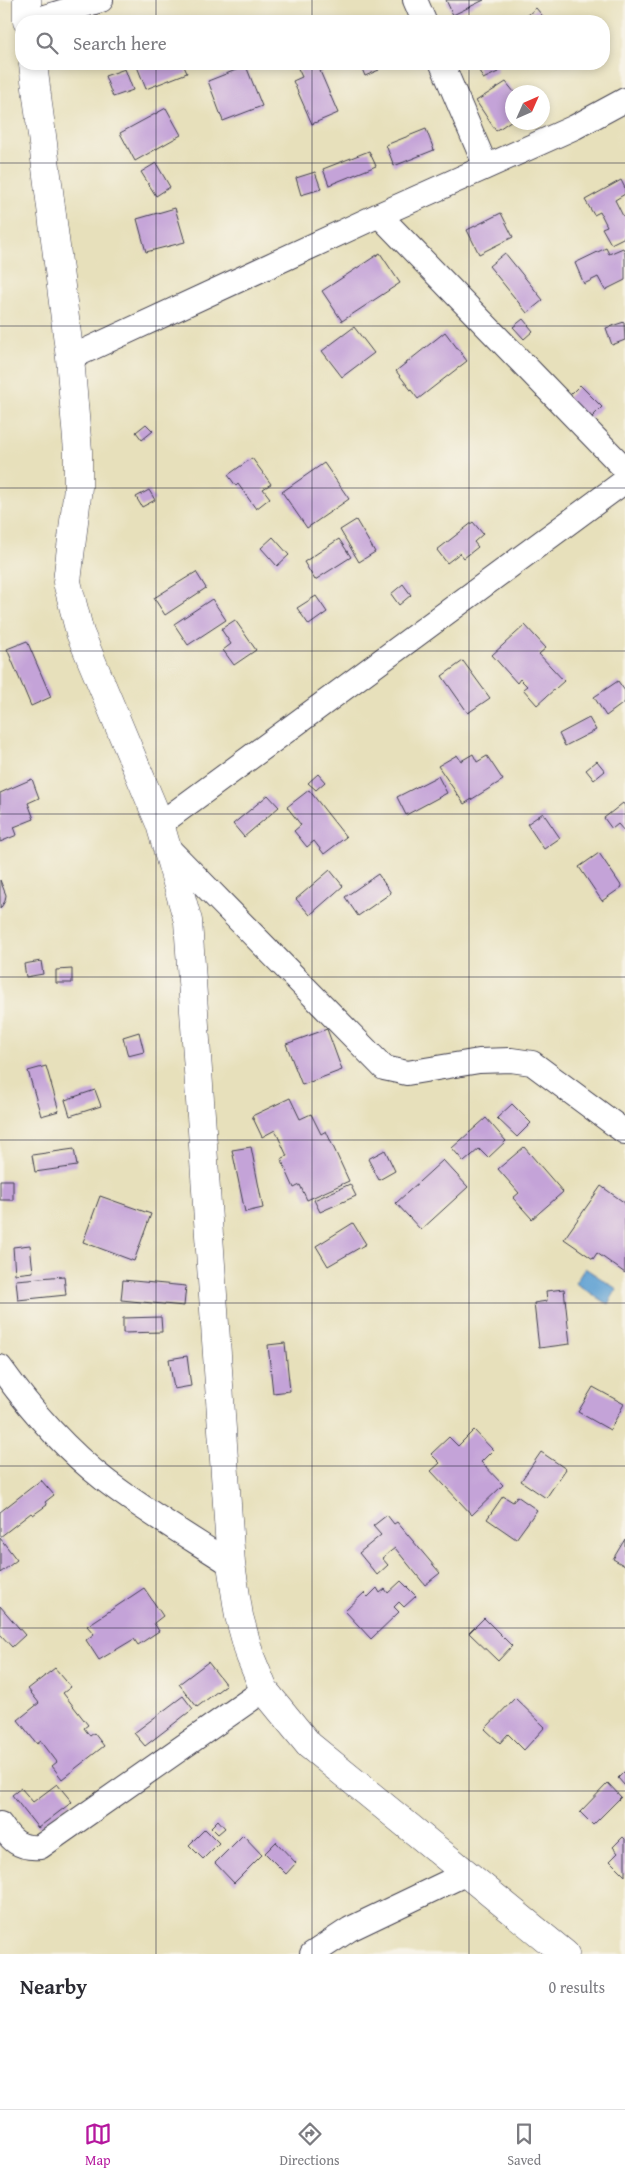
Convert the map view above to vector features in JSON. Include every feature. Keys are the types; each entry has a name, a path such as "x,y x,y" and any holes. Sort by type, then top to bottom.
{"street":[{"path":"27,0 27,15"},
{"path":"52,15 101,0"},
{"path":"415,0 421,15"},
{"path":"34,70 70,358 78,469 67,582 80,633 163,835 188,921 230,1564 239,1616 250,1656 264,1690 310,1745 465,1874 565,1954"},
{"path":"445,70 486,167"},
{"path":"70,358 574,127 625,100"},
{"path":"379,215 625,469"},
{"path":"163,835 625,481"},
{"path":"163,835 384,1068 407,1072 479,1061 511,1060 532,1063 625,1131"},
{"path":"0,1367 23,1399 64,1444 106,1481 230,1564"},
{"path":"0,1824 12,1840 18,1844 24,1847 40,1847 264,1690"},
{"path":"312,1954 350,1929 465,1874"}],"water":[{"path":"585,1268 617,1289 608,1304 575,1283"}],"building":[{"path":"446,0 484,0 453,15"},
{"path":"536,8 542,15 528,15"},
{"path":"125,70 133,90 113,97 105,76"},
{"path":"138,70 186,70 187,73 146,89"},
{"path":"236,70 248,70 262,106 223,121 208,81"},
{"path":"299,70 323,70 320,71 338,113 312,124 293,81 302,77"},
{"path":"362,70 379,70 365,76"},
{"path":"479,70 497,70 498,72 483,79"},
{"path":"506,82 508,85 505,85 505,125 496,131 476,101"},
{"path":"166,108 181,135 135,161 120,133"},
{"path":"426,129 434,150 394,166 386,145"},
{"path":"369,151 376,166 329,185 323,169"},
{"path":"156,163 170,187 156,196 141,172"},
{"path":"315,172 321,189 301,195 296,178"},
{"path":"621,180 625,188 625,194 615,200 623,216 625,215 625,237 611,244 602,228 607,226 600,212 594,215 585,200"},
{"path":"175,208 185,242 146,252 137,219"},
{"path":"501,213 513,237 479,254 467,230"},
{"path":"606,248 609,254 623,248 625,252 625,280 605,290 598,277 584,284 575,263"},
{"path":"380,253 400,283 342,321 322,291"},
{"path":"505,253 543,300 527,313 489,266"},
{"path":"523,319 533,331 524,339 513,327"},
{"path":"624,322 625,340 612,345 606,328"},
{"path":"354,327 374,353 342,377 322,351"},
{"path":"445,332 467,361 418,399 396,371"},
{"path":"580,385 602,407 588,421 566,399"},
{"path":"146,424 153,431 142,440 136,432"},
{"path":"252,458 271,484 263,489 270,498 256,509 238,484 236,486 228,475"},
{"path":"324,463 349,499 307,528 282,492"},
{"path":"149,490 155,500 142,507 136,497"},
{"path":"356,520 375,552 359,562 340,530"},
{"path":"473,522 483,534 474,542 478,547 464,558 460,553 447,563 437,550"},
{"path":"273,537 289,555 277,566 261,548"},
{"path":"339,539 351,557 315,580 304,562"},
{"path":"196,572 206,588 165,615 154,598"},
{"path":"403,584 411,595 399,605 391,594"},
{"path":"316,596 327,612 309,625 297,608"},
{"path":"212,599 226,620 188,645 174,624"},
{"path":"235,620 256,650 234,665 223,650 231,644 221,629"},
{"path":"525,625 546,648 539,654 564,681 537,705 523,689 527,686 520,679 517,683 492,655"},
{"path":"27,641 51,697 31,706 7,649"},
{"path":"463,661 490,698 468,713 442,676"},
{"path":"618,681 625,691 625,702 606,716 594,697"},
{"path":"589,718 596,730 565,746 559,734"},
{"path":"473,754 477,762 487,756 503,780 464,804 438,766 457,755 461,761"},
{"path":"597,761 605,771 594,780 586,770"},
{"path":"318,774 325,782 316,790 308,783"},
{"path":"438,776 447,793 406,815 397,797"},
{"path":"32,779 39,798 28,803 34,819 14,827 17,835 0,842 0,793"},
{"path":"309,790 346,837 324,854 314,841 307,847 294,831 301,825 287,807"},
{"path":"268,795 279,807 244,837 233,824"},
{"path":"623,803 625,806 625,832 618,824 612,829 604,818"},
{"path":"543,813 560,838 544,849 527,824"},
{"path":"599,853 622,887 602,901 579,867"},
{"path":"330,870 343,886 310,915 296,899"},
{"path":"378,874 391,893 358,916 345,897"},
{"path":"0,880 6,895 0,909"},
{"path":"41,961 43,974 26,977 24,964"},
{"path":"72,969 72,983 56,983 56,970"},
{"path":"327,1029 342,1070 302,1085 286,1044"},
{"path":"139,1032 144,1052 128,1056 123,1037"},
{"path":"46,1066 59,1111 41,1116 28,1071"},
{"path":"95,1090 101,1106 70,1116 65,1100"},
{"path":"290,1098 300,1119 311,1114 321,1134 326,1131 349,1181 307,1200 300,1185 294,1188 281,1159 287,1156 275,1130 262,1137 252,1116"},
{"path":"512,1104 531,1123 517,1137 497,1118"},
{"path":"486,1118 506,1141 488,1158 479,1149 464,1162 452,1148"},
{"path":"251,1147 263,1208 245,1212 232,1150"},
{"path":"524,1147 563,1192 532,1219 513,1198 519,1193 498,1169"},
{"path":"74,1149 77,1166 35,1172 32,1155"},
{"path":"385,1150 395,1171 379,1180 368,1159"},
{"path":"443,1160 468,1187 421,1230 396,1203"},
{"path":"0,1180 13,1180 13,1200 0,1200"},
{"path":"350,1184 356,1196 320,1212 314,1200"},
{"path":"601,1186 625,1203 625,1273 597,1253 593,1259 564,1239"},
{"path":"100,1196 151,1214 134,1261 83,1242"},
{"path":"353,1223 366,1244 328,1266 316,1246"},
{"path":"30,1245 33,1272 15,1274 13,1247"},
{"path":"64,1276 66,1295 18,1300 16,1280"},
{"path":"123,1280 186,1286 184,1306 121,1300"},
{"path":"564,1289 570,1344 539,1348 534,1303 547,1301 546,1291"},
{"path":"161,1317 162,1332 123,1333 123,1318"},
{"path":"285,1343 290,1391 273,1393 268,1345"},
{"path":"187,1356 191,1386 174,1389 169,1359"},
{"path":"593,1387 624,1404 610,1430 578,1412"},
{"path":"474,1430 493,1450 481,1462 503,1485 472,1515 431,1471 440,1463 431,1454 449,1437 458,1446"},
{"path":"541,1452 566,1469 546,1498 521,1481"},
{"path":"41,1480 54,1495 45,1502 47,1505 33,1515 31,1513 0,1537 0,1512"},
{"path":"503,1496 513,1502 517,1496 537,1510 516,1539 487,1519"},
{"path":"387,1515 394,1524 397,1522 440,1573 425,1585 395,1548 382,1558 388,1565 377,1575 359,1553 381,1535 373,1526"},
{"path":"0,1538 17,1560 0,1573"},
{"path":"625,1539 625,1566 613,1559"},
{"path":"401,1581 416,1596 404,1607 399,1602 394,1607 399,1612 371,1639 345,1611 364,1593 368,1597 377,1588 380,1593 385,1589 388,1593"},
{"path":"144,1588 163,1616 154,1623 159,1631 138,1645 134,1639 99,1660 86,1640 94,1634 87,1626"},
{"path":"0,1606 25,1635 12,1647 0,1634"},
{"path":"484,1618 512,1646 498,1661 469,1633"},
{"path":"208,1662 226,1685 197,1707 179,1684"},
{"path":"55,1668 71,1687 63,1693 88,1725 84,1728 90,1736 94,1733 104,1746 62,1779 52,1766 57,1762 41,1741 37,1744 18,1720 39,1703 28,1689"},
{"path":"183,1696 193,1709 145,1746 134,1733"},
{"path":"515,1698 545,1727 524,1750 508,1734 500,1743 485,1729"},
{"path":"625,1771 625,1786 618,1778"},
{"path":"608,1783 621,1797 593,1825 580,1812"},
{"path":"57,1784 72,1802 38,1828 12,1795 21,1788 33,1802"},
{"path":"218,1820 225,1828 218,1834 211,1827"},
{"path":"205,1829 219,1843 203,1859 189,1845"},
{"path":"243,1835 262,1855 234,1883 215,1863"},
{"path":"623,1837 625,1839 625,1876 610,1861 618,1853 613,1847"},
{"path":"276,1842 296,1863 286,1874 265,1853"}]}
